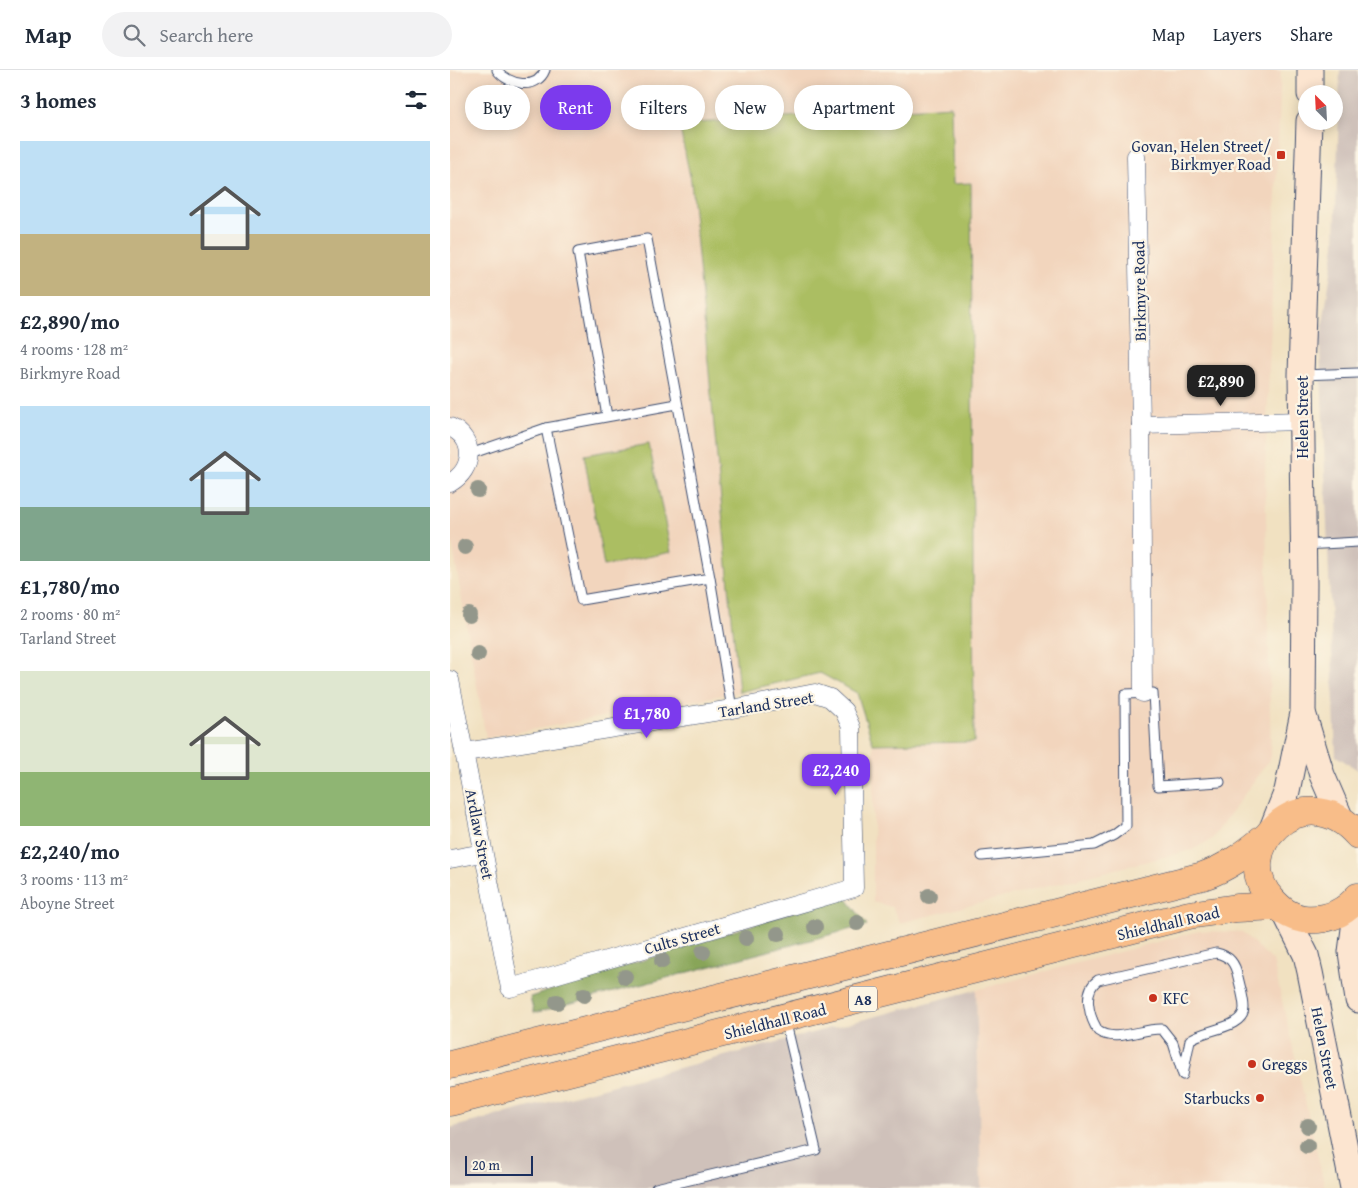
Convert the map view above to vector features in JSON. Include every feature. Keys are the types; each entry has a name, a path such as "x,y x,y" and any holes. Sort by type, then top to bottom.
{"main road":[{"path":"1281,909 1268,897 1260,880 1258,863 1268,835 1284,820 1300,813 1316,811 1351,826"},
{"name":"A8","path":"450,1065 1203,876 1228,865 1268,835"},
{"name":"Shieldhall Road","path":"450,1102 785,1019 1188,915 1236,908 1281,909 1299,918 1317,920 1335,915 1358,897"},
{"path":"870,959 879,995"},
{"path":"519,1049 526,1084"}],"street":[{"path":"1310,70 1310,85"},
{"name":"Helen Street","path":"1268,835 1287,790 1303,713 1304,545 1301,375 1309,130"},
{"name":"Birkmyre Road","path":"1136,156 1143,693"},
{"path":"1141,425 1301,421"},
{"path":"450,427 464,437 470,454 464,471 450,483"},
{"name":"Ardlaw Street","path":"450,680 510,988"},
{"name":"Tarland Street","path":"465,752 732,709 815,693 830,698 844,711 851,727 854,888"},
{"name":"Helen Street","path":"1303,713 1324,783 1351,826"},
{"path":"450,859 483,853"},
{"name":"Cults Street","path":"510,988 854,888"},
{"path":"1358,897 1351,952 1358,1000"},
{"name":"Helen Street","path":"1281,909 1306,954 1353,1188"}],"lane":[{"path":"497,70 507,81 518,84 533,82 543,76 546,70"},
{"path":"606,416 578,252 647,239 710,578 732,709"},
{"path":"1301,375 1358,373"},
{"path":"470,454 546,428 677,404"},
{"path":"546,428 581,600 710,578"},
{"path":"1304,545 1358,542"},
{"path":"982,856 1094,845 1114,835 1126,826 1125,694 1153,693 1158,786 1220,782"},
{"path":"1216,953 1225,955 1232,960 1236,968 1244,1009 1242,1016 1228,1026 1201,1033 1190,1040 1183,1075 1173,1042 1162,1029 1150,1029 1112,1037 1098,1031 1088,993 1091,985 1104,977 1216,953"},
{"path":"656,1188 816,1150 785,1019"}],"shaded area":[{"path":"450,70 1281,70 1265,470 1271,757 1212,839 1192,850 900,923 892,907 873,902 873,744 974,741 971,184 953,184 951,106 913,109 913,85 794,85 794,116 784,117 784,85 715,85 715,122 705,122 705,85 621,85 621,130 680,130 691,181 739,692 486,738 450,531"},
{"path":"1340,70 1358,70 1358,770 1336,756 1320,344 1335,245 1338,130 1343,130 1343,85 1340,85"},
{"path":"1199,931 1242,932 1273,961 1325,1188 981,1188 976,990"},
{"path":"976,990 981,1188 450,1188 450,1128"}],"green space":[{"path":"951,106 953,184 971,183 974,742 873,744 857,693 820,673 739,692 691,181 680,130 705,130 705,122 715,122 715,130 784,130 784,117 794,116 794,130 913,130 913,109"},
{"path":"649,444 671,552 604,566 584,455"},
{"path":"844,895 867,925 534,1013 530,997"}],"place":[{"name":"Govan, Helen Street/ Birkmyer Road","path":"1281,155"},
{"name":"KFC","path":"1153,998"},
{"name":"Greggs","path":"1252,1064"},
{"name":"Starbucks","path":"1260,1098"}]}
